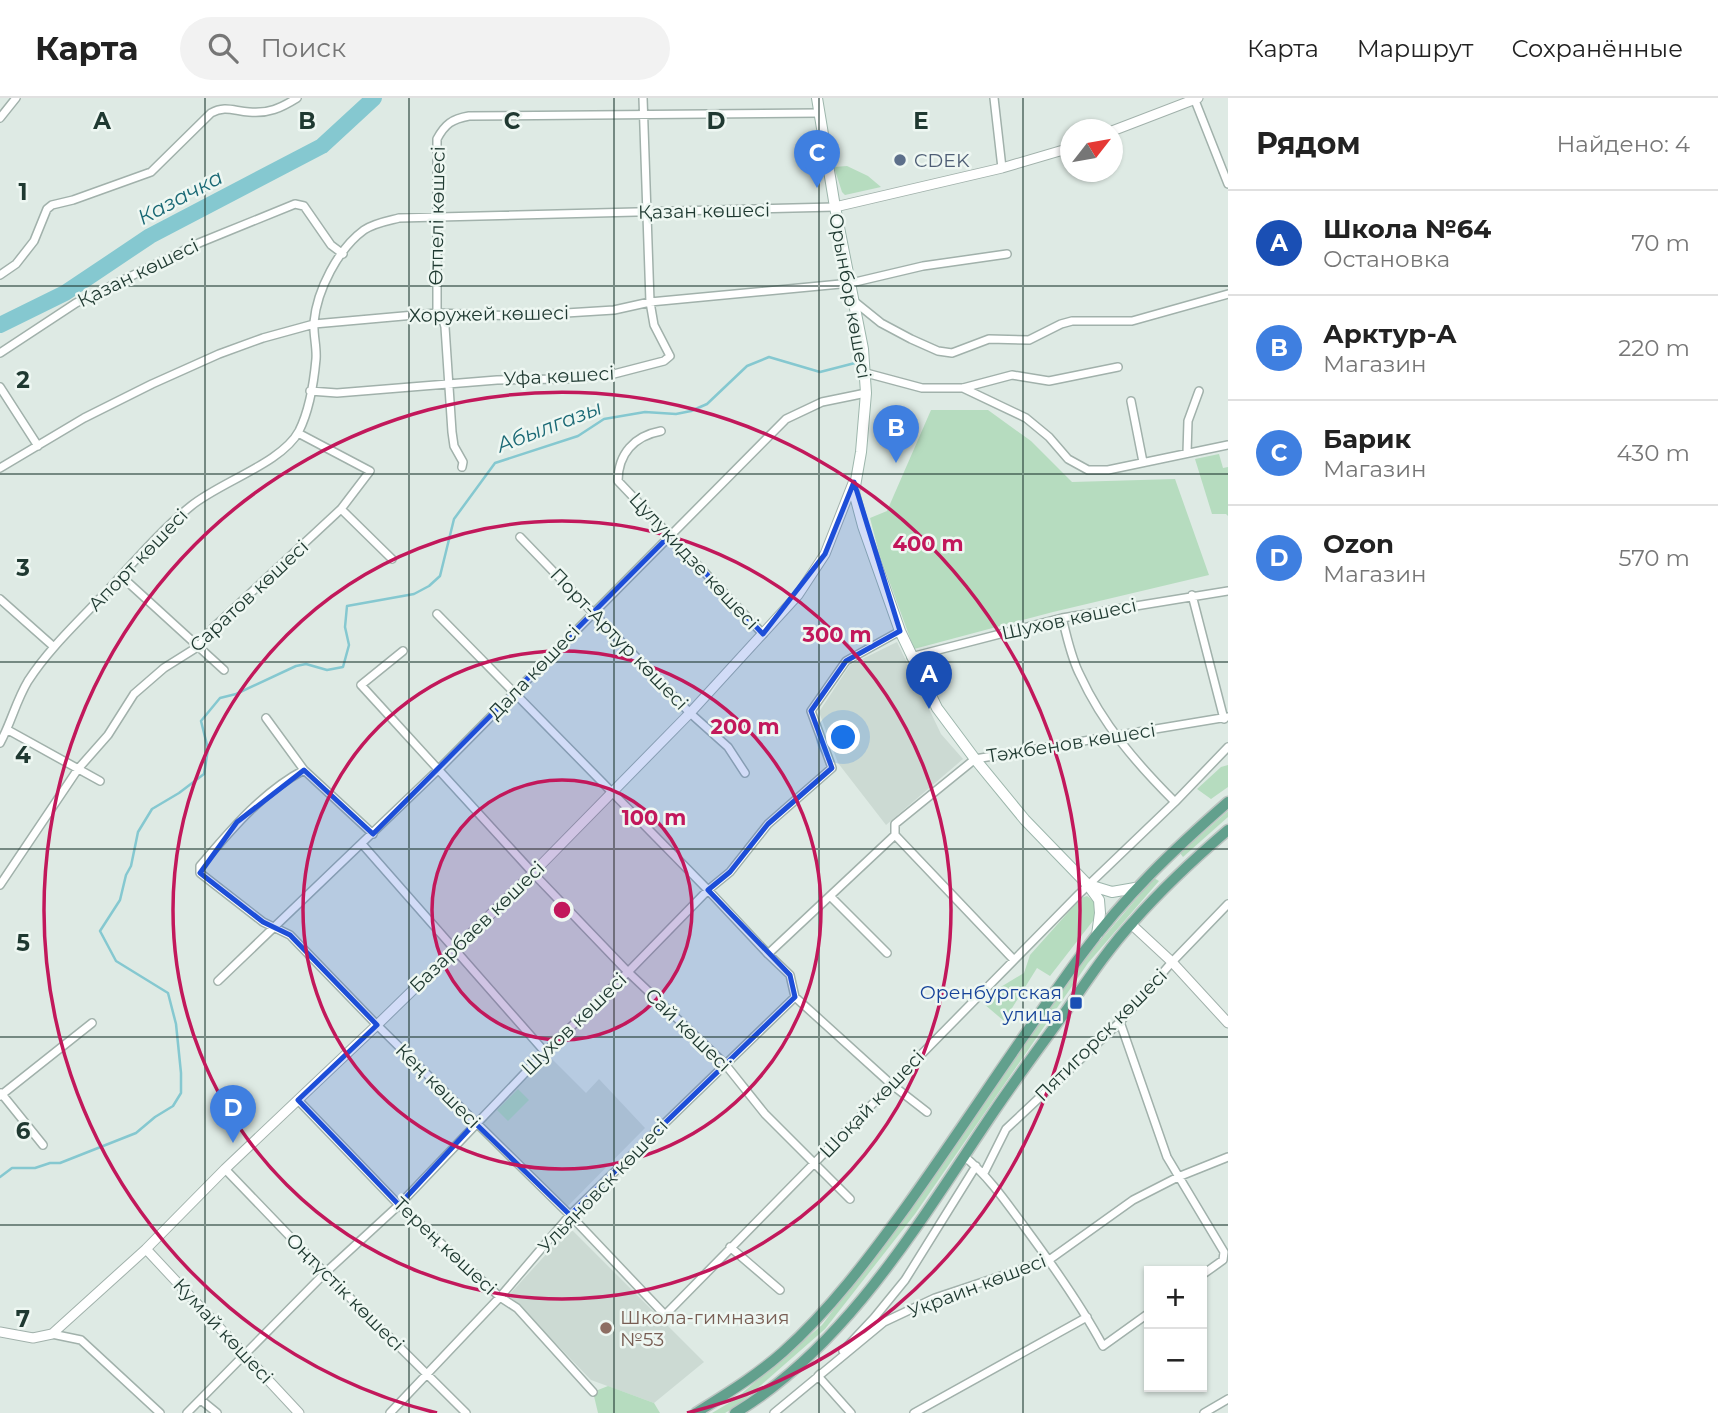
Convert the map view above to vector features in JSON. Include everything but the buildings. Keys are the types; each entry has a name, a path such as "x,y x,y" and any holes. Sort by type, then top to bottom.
{"main road":[{"name":"Орынбор көшесі","path":"817,98 866,373 861,453 854,482 863,526 900,632 937,708 1026,820 1088,885"},
{"path":"696,1413 738,1387 782,1352 847,1284 942,1156 1097,935 1135,888 1164,858 1228,802"},
{"path":"735,1413 788,1374 854,1307 905,1242 1036,1052 1131,924 1183,869 1228,830"},
{"path":"1088,885 1112,892 1135,888"},
{"path":"1088,885 1099,900 1097,935"}],"street":[{"path":"0,118 16,98"},
{"path":"224,108 229,98"},
{"path":"0,275 16,264 34,241 47,209 52,205 150,172 211,113 224,108 264,113 297,98"},
{"name":"Уфа көшесі","path":"310,391 348,393 497,380 610,375 664,361 670,356 654,325 650,302 643,98"},
{"path":"994,98 1002,168"},
{"path":"1123,127 1196,98 1228,184"},
{"path":"644,114 820,113"},
{"name":"Өтпелі көшесі","path":"462,467 461,456 454,446 447,384 445,327 443,320 436,313 437,139 444,127 454,119 469,116 644,114"},
{"name":"Қазан көшесі","path":"314,324 322,290 343,254 363,230 398,218 835,207 1002,168 1060,151"},
{"name":"Қазан көшесі","path":"0,354 76,303 198,243 295,204 304,206 331,245 343,254"},
{"name":"Хоружей көшесі","path":"0,468 84,418 219,354 314,324 436,313 518,316 614,310 650,302 850,283 923,266 1007,254"},
{"path":"855,302 881,323 911,339 938,351 953,354 989,339 1029,340 1072,321 1132,321 1228,294"},
{"name":"Апорт көшесі","path":"0,743 8,730 19,696 54,647 121,576 191,505 277,456 298,433 316,359 314,324"},
{"path":"866,373 922,387 963,388 1012,375 1049,381 1118,367"},
{"path":"0,387 38,446"},
{"path":"963,388 1026,418 1049,437 1068,459 1088,470 1108,470 1228,445"},
{"path":"1187,453 1188,421 1199,391"},
{"name":"Дала көшесі","path":"218,981 439,769 786,419 822,402 866,393"},
{"path":"1131,401 1143,462"},
{"name":"Цулукидзе көшесі","path":"661,431 649,433 639,439 624,454 618,465 618,481 763,634"},
{"name":"Саратов көшесі","path":"0,885 78,769 108,735 134,694 164,668 199,646 213,628 341,509 370,471 298,433"},
{"name":"Базарбаев көшесі","path":"52,1334 146,1249 225,1169 377,1025 533,873 690,713 798,595 825,554 854,482"},
{"path":"341,509 392,559"},
{"name":"Порт-Артур көшесі","path":"520,537 690,713 728,747 745,773"},
{"path":"121,576 224,670"},
{"name":"Шухов көшесі","path":"911,657 1062,618 1228,591"},
{"path":"1192,595 1226,719"},
{"path":"1,603 54,647"},
{"path":"437,614 790,975 795,997 891,1084 927,1112"},
{"path":"1062,618 1079,673 1106,724 1133,760 1175,802"},
{"name":"Шухов көшесі","path":"187,1413 325,1273 399,1205 545,1052 708,890 730,873 768,824 832,768 811,711 846,661 900,632"},
{"name":"Сай көшесі","path":"403,651 361,685 533,873 628,972 725,1064 765,1114 850,1199"},
{"path":"266,718 304,770 373,834"},
{"name":"Тәжбенов көшесі","path":"895,835 895,824 975,759 1116,734 1226,719"},
{"path":"8,730 100,781"},
{"name":"Шоқай көшесі","path":"665,1315 1088,885 1228,747"},
{"name":"Кең көшесі","path":"304,770 291,777 237,822 200,866 200,873 263,922 290,935 377,1025 570,1215 665,1315"},
{"path":"768,954 895,835 1014,960"},
{"path":"362,844 545,1052"},
{"path":"831,897 887,953"},
{"name":"Пятигорск көшесі","path":"984,1173 1006,1129 1120,1021 1228,904"},
{"path":"1131,924 1172,962 1228,1023"},
{"name":"Ульяновск көшесі","path":"390,1413 500,1297 570,1215 795,997"},
{"path":"1120,1021 1167,1157 1224,1252 1223,1260 1207,1271"},
{"path":"43,1145 1,1094 92,1023"},
{"name":"Терең көшесі","path":"298,1100 399,1205 500,1297 517,1308 593,1392"},
{"path":"964,1156 984,1173 1049,1260 1103,1346 1144,1316"},
{"name":"Украин көшесі","path":"774,1413 884,1322 935,1298 1049,1260 1133,1200 1178,1177 1228,1157"},
{"path":"851,1413 818,1376 874,1318 905,1280 976,1166"},
{"name":"Оңтүстік көшесі","path":"225,1169 466,1413"},
{"path":"730,1247 780,1290"},
{"name":"Кумай көшесі","path":"146,1249 299,1413"},
{"path":"914,1413 1087,1317"},
{"path":"0,1332 33,1338 52,1334 81,1340 160,1413"},
{"path":"1209,1412 1228,1399"},
{"path":"201,1400 216,1413"}],"highlighted area":[{"path":"854,482 900,631 846,661 811,711 832,768 768,824 730,872 708,890 790,975 795,997 570,1215 475,1123 399,1205 298,1100 377,1025 290,935 263,922 200,873 237,822 304,770 373,834 670,535 763,634 825,554"}],"shaded area":[{"path":"897,642 941,734 963,759 886,825 838,763 819,712 850,665"},
{"path":"549,1056 586,1093 599,1079 645,1128 567,1207 481,1125"},
{"name":"Школа-гимназия №53","path":"570,1228 704,1362 654,1403 591,1380 509,1295"}],"green space":[{"path":"847,166 868,176 881,187 845,195 834,167"},
{"path":"931,410 988,410 1031,441 1072,482 1175,479 1209,575 914,649 879,553 870,518 887,511"},
{"path":"1219,454 1223,468 1228,467 1228,516 1212,514 1195,459"},
{"path":"1228,765 1228,787 1211,799 1197,789 1221,767"},
{"path":"1228,811 1228,817 1183,857 1180,853"},
{"path":"1154,878 1159,881 1088,963 915,1214 825,1329 737,1406 725,1413 712,1413 734,1400 822,1325 910,1209 1084,960"},
{"path":"1087,896 1096,905 1096,917 1050,976 1037,968 1004,1021 984,1004 999,988 1024,973 1030,955 1081,898"},
{"path":"518,1089 529,1100 508,1121 497,1110"},
{"path":"608,1386 654,1403 660,1413 598,1413 593,1392"}],"waterway":[{"name":"Казачка","path":"0,325 65,293 150,236 322,146 374,98"},
{"name":"Абылгазы","path":"0,1177 12,1168 35,1168 60,1163 136,1133 173,1106 181,1093 176,1024 168,993 116,961 100,931 120,900 138,832 152,809 204,774 208,749 201,721 220,698 236,694 296,666 306,664 327,670 343,667 349,645 345,627 347,606 414,594 440,576 454,519 495,463 578,436 604,419 645,412 676,414 691,411 707,404 747,366 769,357 820,372 855,363"}],"place":[{"name":"CDEK","path":"900,160"},
{"name":"Барик","path":"817,188"},
{"name":"Арктур-А","path":"896,463"},
{"name":"Школа №64","path":"929,709"},
{"name":"Оренбургская улица","path":"1076,1003"},
{"name":"Ozon","path":"233,1143"},
{"name":"Школа-гимназия №53","path":"606,1328"}]}
